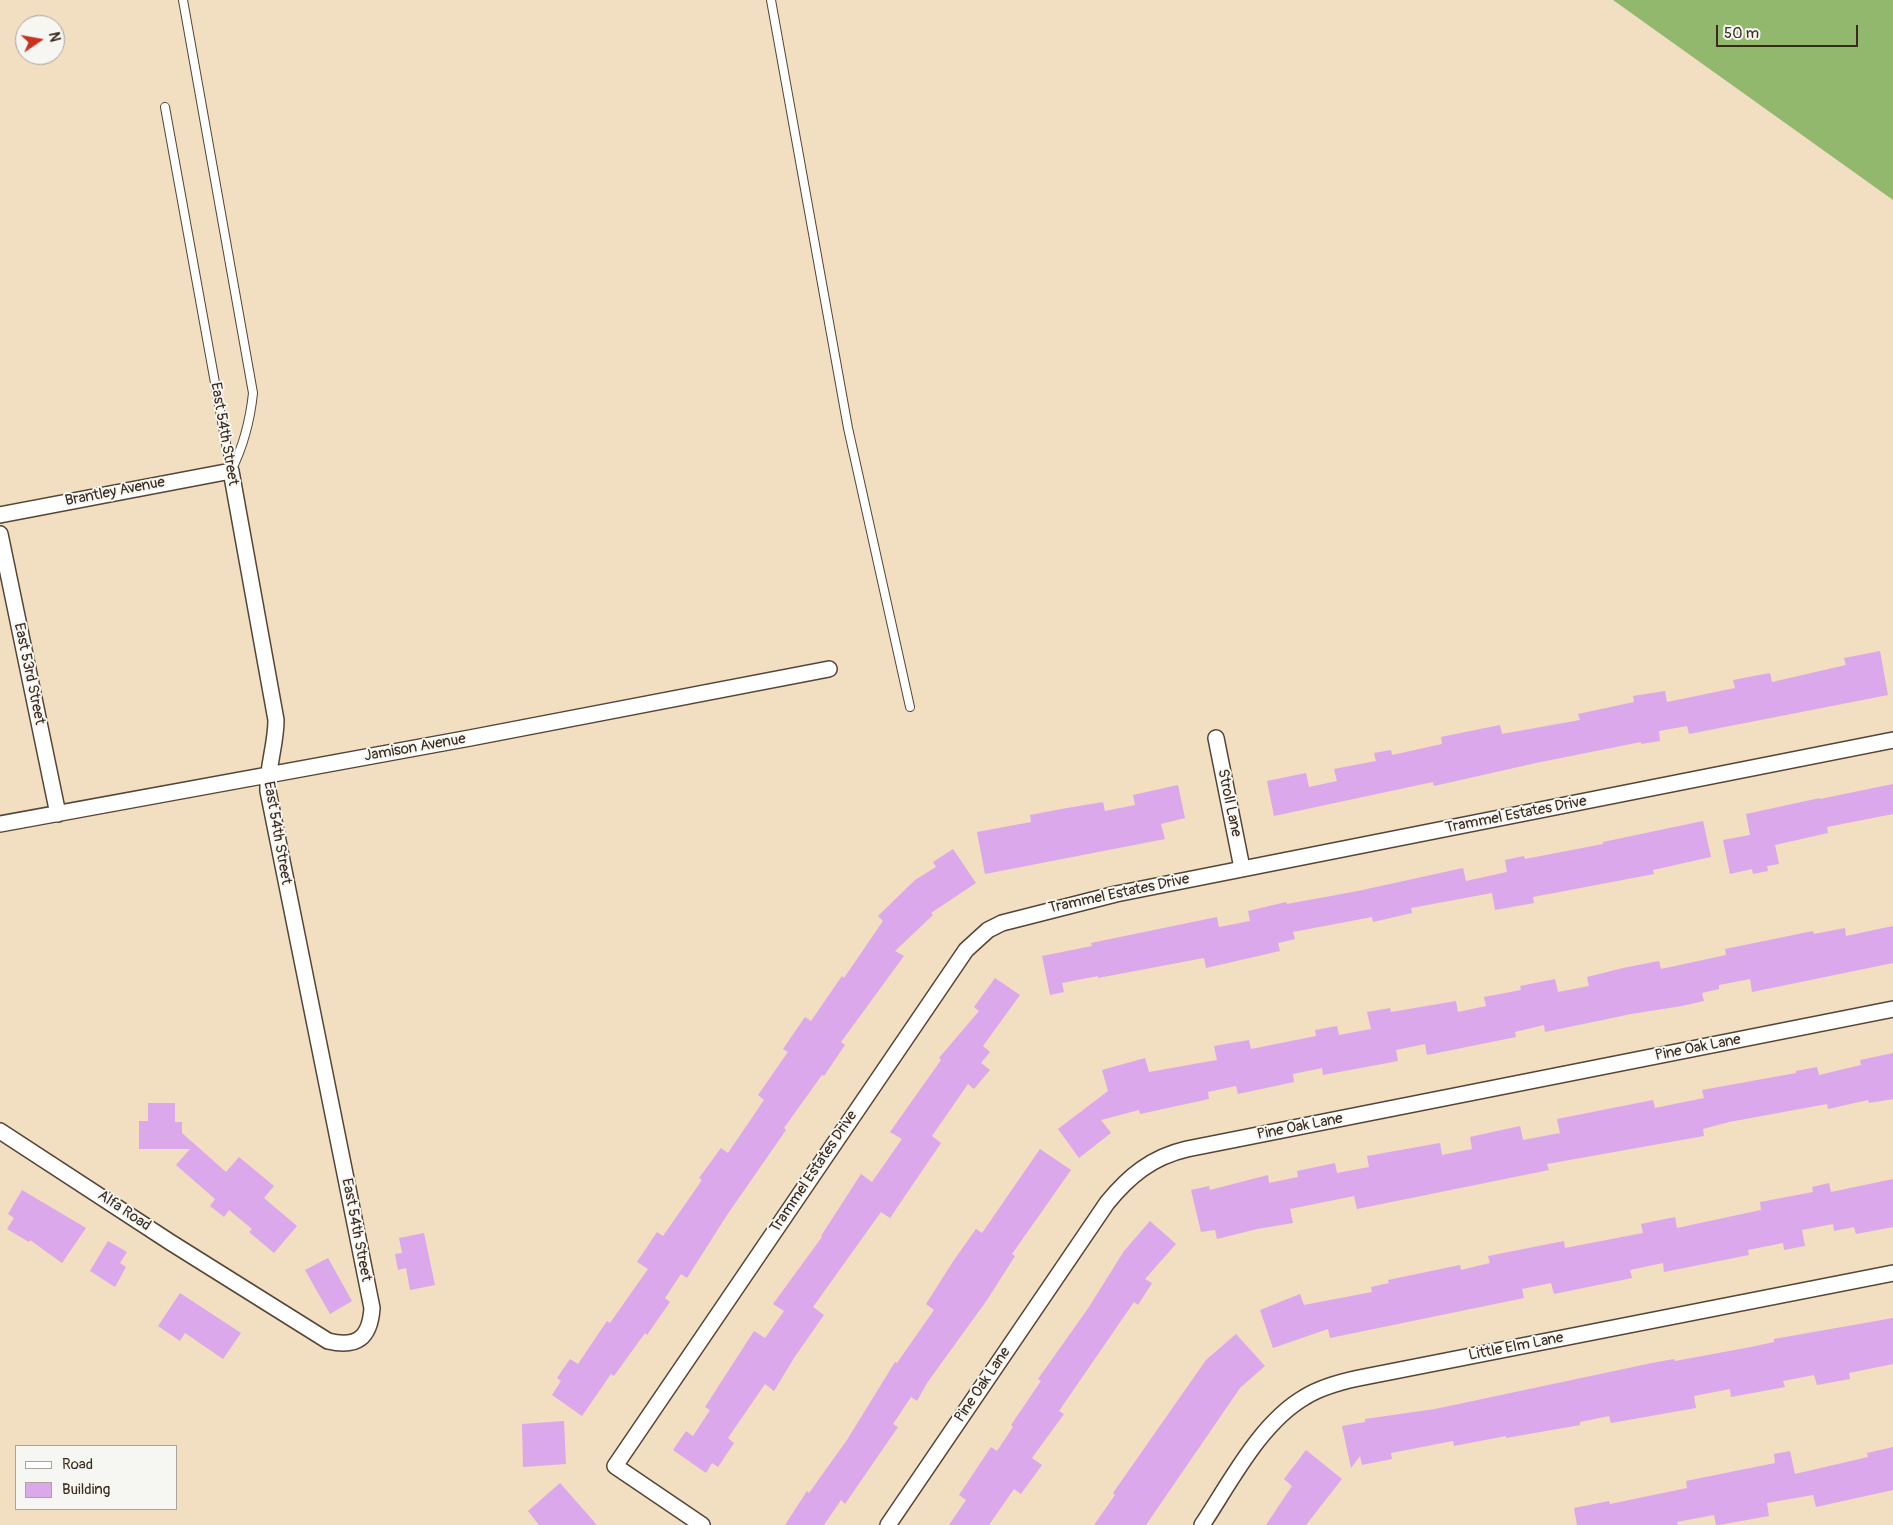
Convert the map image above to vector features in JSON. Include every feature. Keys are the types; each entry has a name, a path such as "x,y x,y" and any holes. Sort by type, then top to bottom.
{"street":[{"name":"Brantley Avenue","path":"0,515 231,470"},
{"name":"East 54th Street","path":"231,470 276,720 273,755 267,775 268,791 372,1308 371,1321 365,1334 356,1342 342,1344 328,1341 247,1291"},
{"name":"East 53rd Street","path":"0,534 58,814"},
{"name":"Jamison Avenue","path":"0,824 830,669"},
{"name":"Stroll Lane","path":"1216,738 1242,868"},
{"name":"Trammel Estates Drive","path":"702,1525 615,1466 954,966 976,940 988,930 1017,917 1116,894 1893,740"},
{"name":"Pine Oak Lane","path":"888,1525 1107,1203 1123,1183 1154,1160 1171,1152 1893,1010"},
{"name":"Alfa Road","path":"0,1131 247,1291"},
{"name":"Little Elm Lane","path":"1202,1525 1273,1423 1292,1406 1318,1390 1359,1378 1893,1273"}],"lane":[{"path":"183,0 252,393 250,424 242,450 231,470"},
{"path":"770,0 848,428 910,707"},
{"name":"East 54th Street","path":"165,107 231,470"}],"green space":[{"path":"1613,0 1893,0 1893,200"}],"building":[{"path":"1880,651 1888,695 1689,734 1687,726 1659,731 1660,741 1641,744 1641,742 1434,786 1433,782 1274,816 1267,781 1306,773 1309,787 1337,781 1334,769 1376,761 1374,753 1391,750 1392,755 1442,744 1441,737 1500,725 1502,734 1580,720 1578,714 1634,702 1633,696 1665,691 1667,702 1735,688 1733,680 1770,673 1772,682 1846,665 1844,658"},
{"path":"1893,784 1893,814 1827,827 1828,833 1775,845 1779,864 1767,866 1768,871 1753,874 1752,869 1730,874 1723,840 1750,835 1746,814"},
{"path":"1178,785 1185,818 1161,824 1165,839 985,874 977,832 1031,822 1030,815 1067,808 1103,802 1105,811 1135,805 1133,795"},
{"path":"1703,821 1711,857 1653,870 1654,874 1533,897 1534,903 1495,910 1492,893 1411,908 1412,913 1373,922 1372,917 1293,932 1295,939 1278,943 1280,951 1206,968 1204,958 1098,978 1098,976 1062,983 1064,992 1050,995 1042,956 1092,946 1091,943 1217,917 1219,927 1250,921 1248,911 1286,902 1287,904 1358,891 1463,868 1466,881 1507,872 1505,860 1524,856 1525,859 1603,844 1603,842"},
{"path":"953,849 976,883 931,913 933,915 895,951 904,956 841,1042 845,1045 784,1128 786,1130 727,1215 687,1278 681,1274 665,1298 670,1302 647,1335 645,1333 614,1376 611,1374 582,1416 552,1395 561,1381 557,1378 570,1359 578,1364 607,1321 610,1323 648,1269 637,1262 657,1232 663,1236 702,1180 699,1178 721,1148 728,1153 764,1100 758,1095 788,1052 783,1049 805,1017 811,1021 842,976 844,978 883,921 878,916 915,880 936,867 933,862"},
{"path":"1893,926 1893,963 1752,992 1750,979 1719,985 1719,989 1702,993 1704,1001 1682,1006 1631,1014 1545,1032 1544,1025 1515,1032 1516,1037 1427,1055 1425,1044 1396,1050 1398,1061 1323,1075 1322,1068 1293,1074 1294,1082 1238,1094 1236,1086 1208,1092 1209,1099 1140,1114 1139,1110 1101,1120 1111,1133 1079,1158 1058,1129 1108,1091 1102,1070 1145,1058 1149,1072 1217,1060 1214,1046 1249,1040 1251,1049 1316,1036 1315,1030 1337,1026 1339,1035 1371,1029 1367,1012 1390,1008 1391,1012 1456,1001 1458,1012 1486,1006 1484,997 1521,990 1520,986 1555,979 1558,992 1589,986 1587,977 1623,968 1659,961 1661,969 1726,955 1725,949 1813,931 1814,934 1845,928 1846,936"},
{"path":"995,978 1020,995 983,1046 990,1052 981,1063 990,1070 974,1089 968,1084 932,1136 941,1143 890,1218 881,1212 813,1307 824,1315 774,1391 765,1384 728,1438 734,1443 718,1467 712,1463 706,1473 673,1450 686,1431 693,1436 710,1410 705,1407 754,1331 765,1338 784,1311 773,1304 822,1237 861,1174 872,1182 902,1139 890,1132 941,1060 939,1058 979,1011 974,1007"},
{"path":"1893,1053 1893,1099 1869,1103 1868,1100 1828,1109 1827,1104 1729,1122 1703,1129 1704,1136 1547,1164 1549,1170 1357,1209 1354,1196 1290,1209 1293,1223 1257,1229 1217,1239 1215,1230 1201,1232 1191,1190 1209,1186 1210,1190 1268,1175 1269,1183 1298,1177 1297,1171 1335,1163 1337,1173 1369,1167 1367,1156 1440,1143 1442,1155 1472,1149 1470,1137 1520,1126 1523,1140 1560,1133 1557,1119 1653,1100 1655,1108 1704,1098 1702,1090 1796,1073 1796,1071 1817,1067 1819,1075 1861,1065 1860,1060"},
{"path":"148,1103 175,1103 175,1122 182,1122 182,1133 226,1172 239,1157 274,1186 264,1198 297,1226 274,1253 249,1232 252,1229 229,1210 224,1217 210,1206 215,1199 176,1165 190,1149 139,1149 139,1121 148,1121"},
{"path":"1040,1149 1071,1170 1012,1254 1015,1256 987,1300 927,1383 917,1401 911,1397 893,1424 898,1427 845,1504 841,1500 824,1525 785,1525 807,1491 809,1493 847,1440 895,1362 897,1363 934,1310 926,1304 954,1260 976,1229 982,1233"},
{"path":"1893,1179 1893,1227 1856,1234 1854,1227 1834,1231 1833,1224 1802,1230 1805,1246 1784,1250 1783,1243 1748,1250 1749,1255 1664,1272 1663,1263 1630,1270 1632,1278 1554,1294 1551,1283 1522,1289 1524,1298 1330,1338 1328,1329 1273,1348 1260,1310 1300,1294 1304,1305 1372,1292 1371,1287 1389,1283 1388,1280 1460,1265 1461,1270 1490,1263 1488,1256 1564,1241 1565,1248 1643,1233 1641,1224 1675,1217 1677,1228 1761,1210 1760,1202 1813,1192 1812,1187 1829,1183 1831,1192"},
{"path":"22,1190 86,1228 62,1263 30,1240 29,1242 7,1229 14,1218 8,1214"},
{"path":"1150,1221 1176,1244 1145,1279 1152,1283 1138,1305 1134,1302 1059,1411 1064,1414 1032,1458 1042,1465 1021,1494 1014,1489 989,1525 949,1525 966,1500 959,1495 991,1447 997,1451 1013,1427 1011,1425 1041,1381 1038,1379 1089,1307 1124,1251"},
{"path":"424,1233 435,1285 410,1290 406,1268 398,1270 395,1254 402,1253 399,1238"},
{"path":"108,1241 127,1252 120,1263 126,1267 115,1287 90,1271"},
{"path":"328,1258 352,1301 330,1314 305,1270"},
{"path":"180,1293 241,1333 223,1359 185,1333 180,1341 158,1326"},
{"path":"1893,1318 1893,1364 1849,1373 1850,1379 1817,1385 1814,1375 1783,1381 1785,1387 1731,1397 1730,1389 1694,1396 1696,1408 1611,1423 1609,1416 1580,1422 1580,1425 1454,1446 1453,1441 1391,1453 1392,1459 1362,1465 1360,1456 1351,1468 1342,1426 1365,1422 1365,1419 1435,1409 1652,1363 1674,1359 1675,1361 1751,1347 1774,1342 1774,1339"},
{"path":"1236,1334 1265,1366 1240,1388 1146,1525 1094,1525 1115,1495 1113,1493 1206,1360"},
{"path":"564,1421 566,1464 523,1467 522,1424"},
{"path":"1893,1447 1893,1490 1816,1507 1813,1495 1767,1503 1769,1516 1719,1525 1716,1525 1714,1515 1677,1522 1678,1525 1577,1525 1574,1508 1609,1501 1610,1504 1687,1488 1686,1481 1775,1463 1774,1454 1790,1451 1795,1474 1868,1457 1867,1453"},
{"path":"1306,1450 1342,1479 1306,1525 1266,1525 1292,1486 1284,1479"},
{"path":"560,1483 597,1525 539,1525 528,1511"}]}
